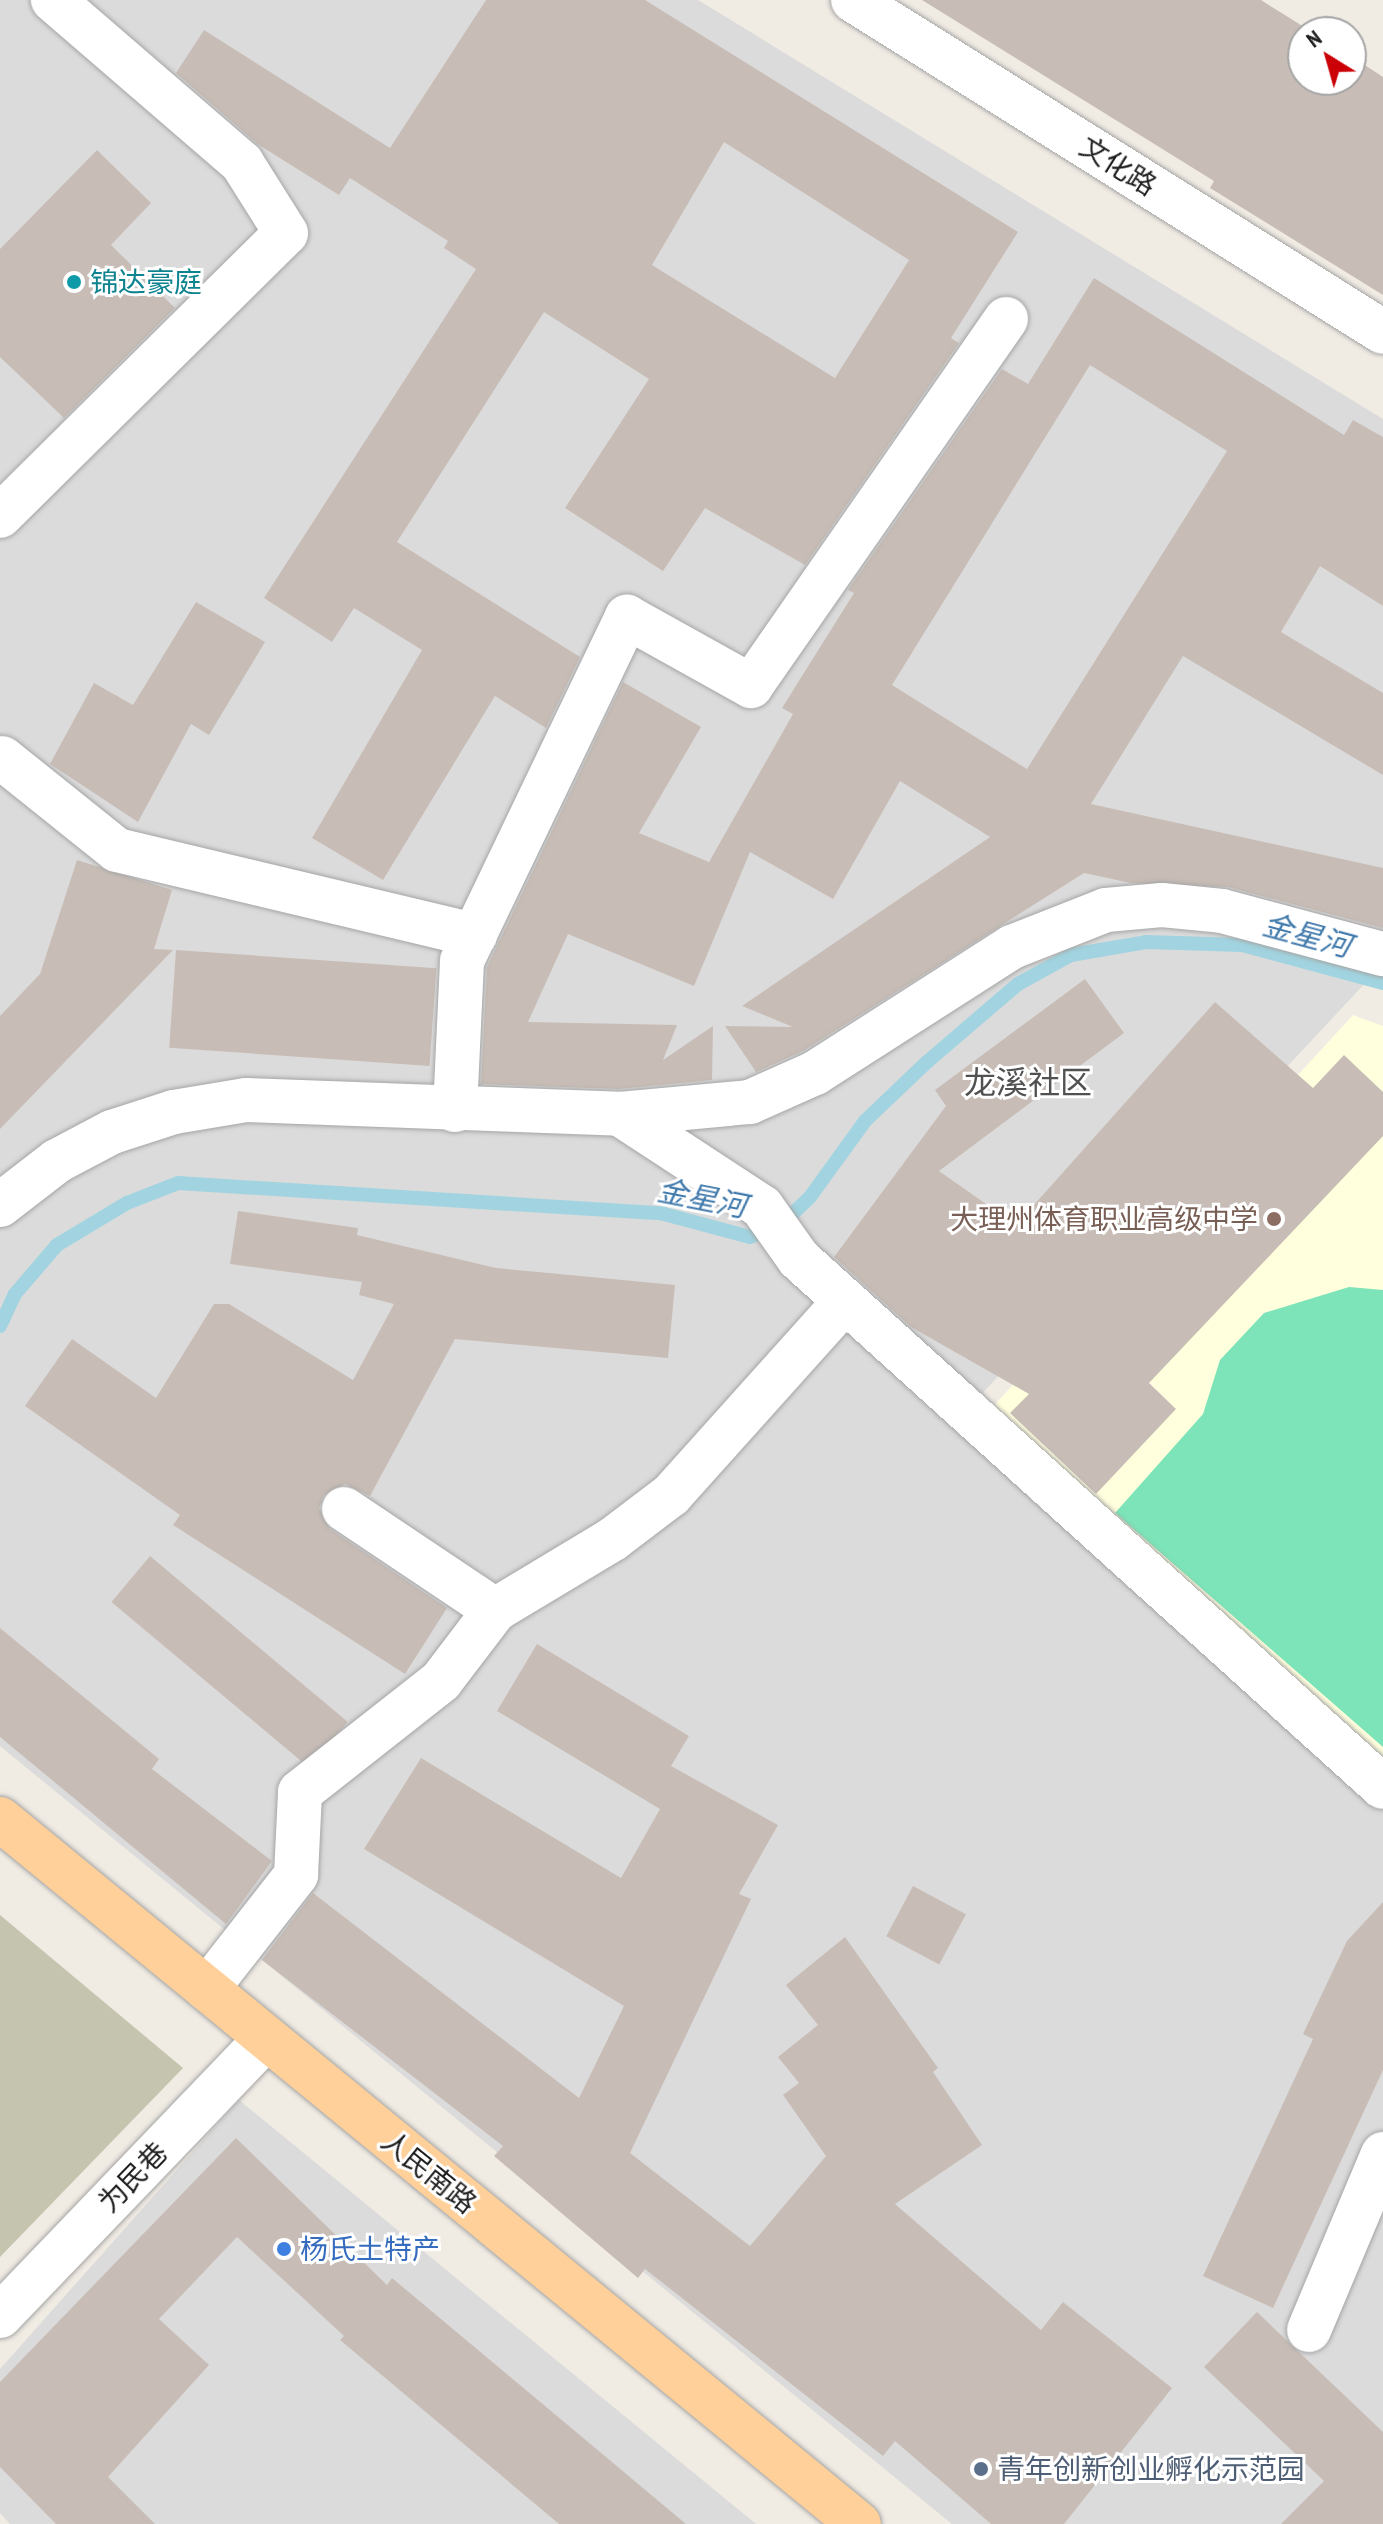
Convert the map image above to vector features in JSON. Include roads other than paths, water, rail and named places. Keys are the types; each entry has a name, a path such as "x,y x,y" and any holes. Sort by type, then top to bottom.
{"main road":[{"name":"人民南路","path":"0,1819 859,2524"}],"street":[{"path":"0,516 286,233 242,163 53,0"},
{"name":"文化路","path":"853,0 1383,332"},
{"path":"455,1110 462,961 627,617 751,686 1006,319"},
{"path":"2,758 117,850 475,935"},
{"path":"0,1205 83,1146 174,1112 285,1097 455,1110 620,1114 696,1112 782,1090 1012,947 1106,910 1162,905 1222,911 1383,954"},
{"path":"620,1114 762,1207 799,1259 1383,1787"},
{"path":"207,1989 296,1875 300,1792 441,1681 495,1610 613,1539 671,1495 845,1301"},
{"path":"344,1509 495,1610"},
{"name":"为民巷","path":"0,2316 267,2038"},
{"path":"1309,2330 1383,2154"}],"waterway":[{"name":"金星河","path":"0,1326 15,1294 57,1245 127,1203 178,1183 664,1214 750,1237 781,1225 810,1197 865,1121 927,1062 1018,984 1071,955 1146,942 1242,945 1383,983"}],"place":[{"name":"锦达豪庭","path":"74,282"},
{"name":"大理州体育职业高级中学","path":"1274,1219"},
{"name":"杨氏土特产","path":"284,2249"},
{"name":"青年创新创业孵化示范园","path":"981,2469"}],"district":[{"name":"龙溪社区","path":"1028,1082"}]}
